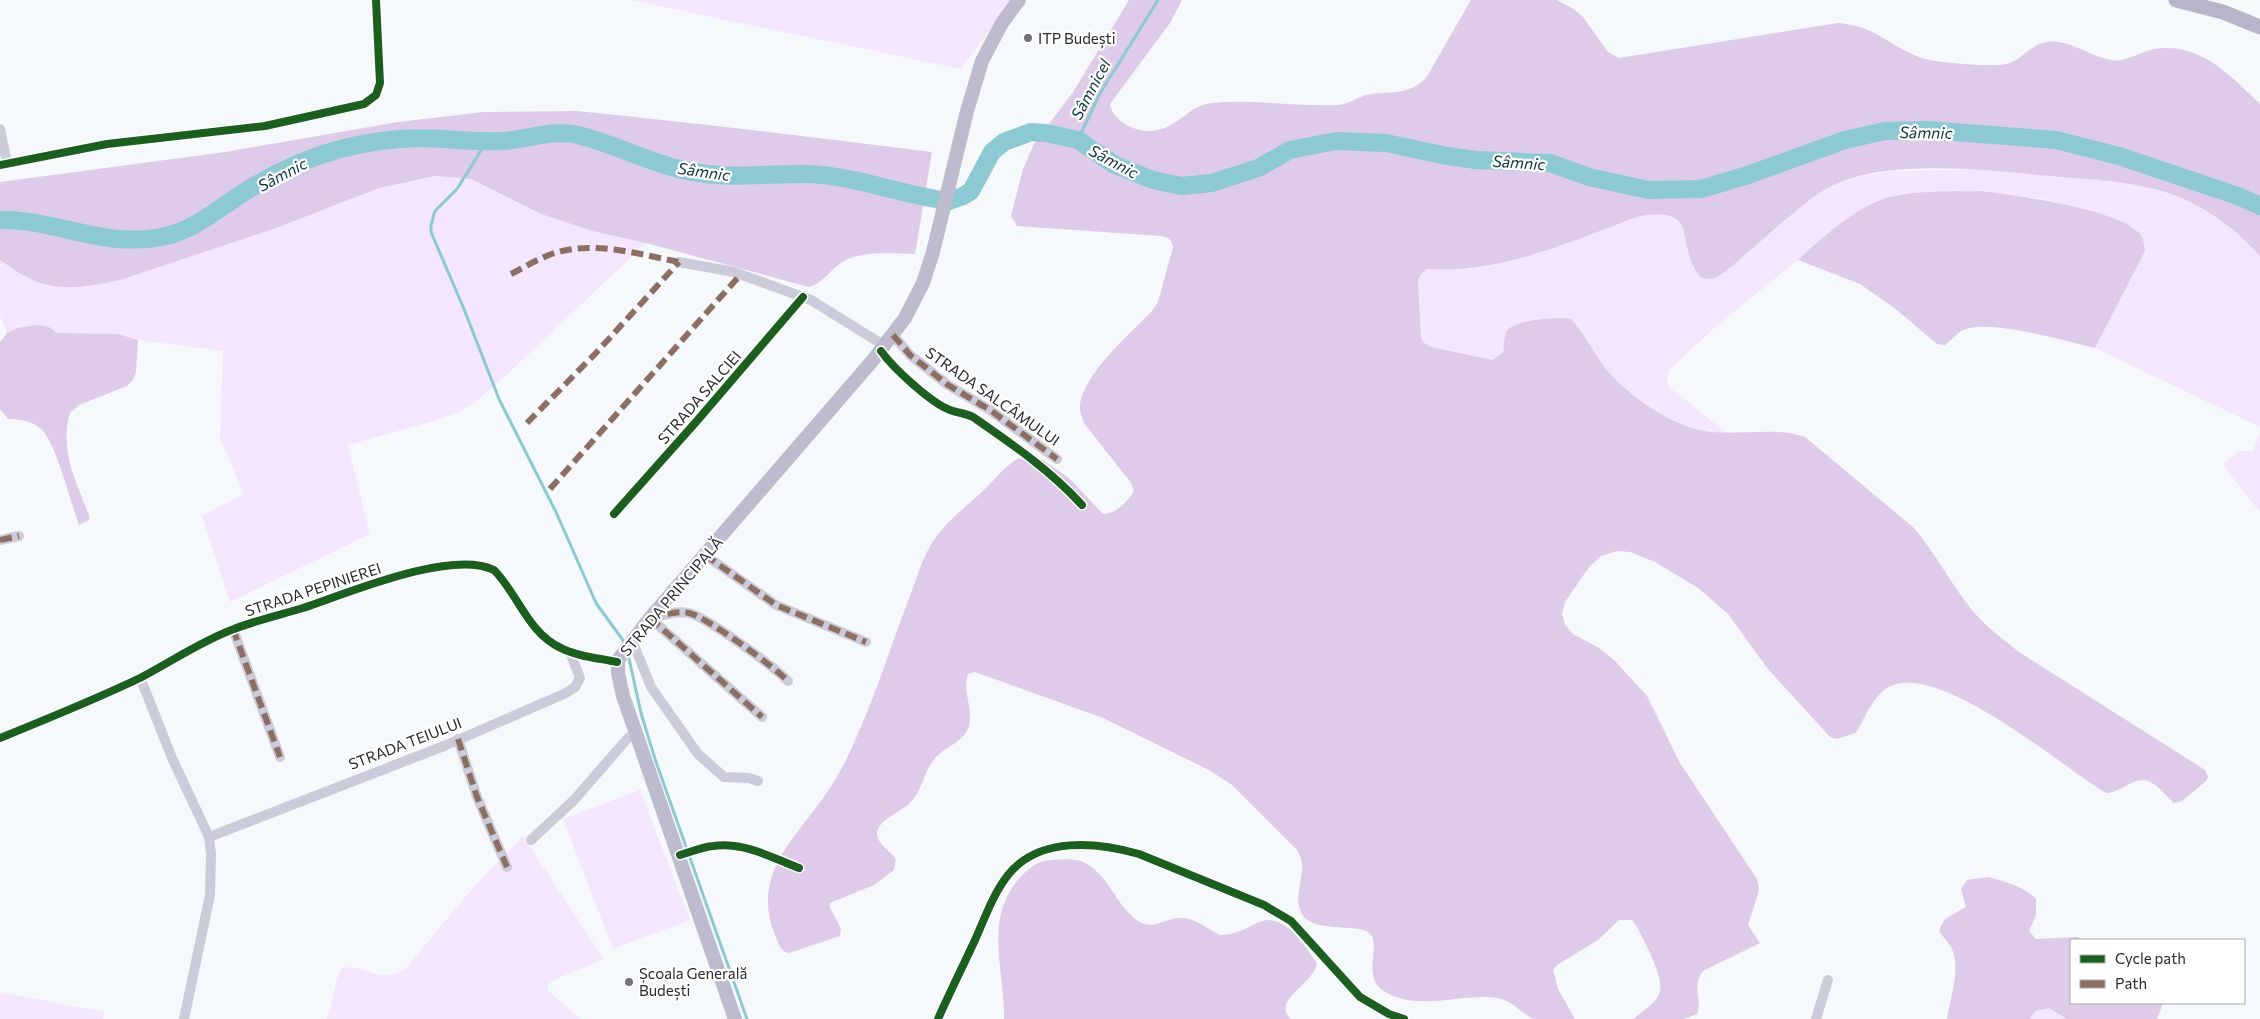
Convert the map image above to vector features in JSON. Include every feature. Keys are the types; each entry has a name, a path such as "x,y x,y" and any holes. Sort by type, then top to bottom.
{"highway":[{"path":"2176,0 2223,12 2260,28"}],"main road":[{"name":"STRADA PRINCIPALĂ","path":"735,1019 681,855 632,736 623,696 618,660 650,618 886,344 915,301 923,283 939,227 967,111 982,61 1002,23 1018,0"}],"street":[{"path":"0,129 4,164 107,144 265,126 364,104 376,95 380,83 376,0"},
{"path":"679,262 734,272 803,297 886,344 887,360 931,398 950,410 966,413 973,417 1036,461 1082,505"},
{"name":"STRADA SALCIEI","path":"614,514 803,297"},
{"name":"STRADA SALCÂMULUI","path":"886,344 910,355 948,385 990,410 1057,459"},
{"path":"0,540 19,536"},
{"path":"705,555 776,605 866,642"},
{"name":"STRADA PEPINIEREI","path":"0,738 59,714 140,677 233,629 420,570 477,564 494,570 536,630 549,641 570,652 618,660"},
{"path":"650,618 680,612 699,617 775,669 788,681"},
{"path":"650,618 762,717"},
{"path":"233,629 280,757"},
{"path":"631,642 651,687 698,754 724,777 749,778 758,781"},
{"name":"STRADA TEIULUI","path":"209,837 458,739 575,687 580,678 570,652"},
{"path":"140,677 186,790 209,837 211,854 210,895 184,1019"},
{"path":"532,840 574,800 632,736"},
{"path":"458,739 477,797 507,867"},
{"path":"938,1019 994,898 1008,875 1026,858 1038,852 1066,846 1082,845 1121,849 1140,854 1264,905 1292,921 1360,997 1389,1014 1404,1019"},
{"path":"681,855 711,846 739,846 771,855 799,868"},
{"path":"1816,1019 1828,980"}],"shaded area":[{"path":"630,0 1011,0 961,69"},
{"path":"1129,0 1182,0 1170,23 1110,104 1114,114 1123,123 1147,131 1167,127 1195,109 1212,103 1341,105 1366,95 1398,92 1412,88 1426,78 1471,0 1557,0 1572,8 1583,17 1608,52 1619,58 1838,23 1862,28 1917,56 1943,62 1985,65 2010,63 2042,43 2060,42 2102,58 2117,61 2148,50 2171,48 2200,56 2213,63 2260,104 2260,256 2217,218 2188,201 2154,189 2103,180 1941,168 1884,171 1859,176 1829,187 1784,221 1726,271 1713,279 1701,278 1693,266 1684,231 1679,222 1671,217 1658,215 1637,217 1560,246 1508,261 1454,269 1427,269 1421,274 1418,281 1421,337 1423,342 1431,347 1493,360 1503,352 1506,332 1517,324 1556,318 1571,319 1612,376 1637,398 1666,417 1697,429 1711,432 1782,432 1805,437 1914,528 1972,610 1994,632 2019,652 2205,770 2208,777 2206,781 2182,801 2174,803 2157,786 2145,780 2139,780 2118,790 2106,793 1998,719 1965,701 1934,688 1907,683 1885,689 1880,693 1856,733 1837,739 1830,737 1768,669 1728,614 1698,588 1655,562 1630,552 1617,551 1601,556 1589,567 1565,602 1562,614 1565,625 1573,634 1599,648 1615,661 1647,696 1680,763 1757,879 1759,888 1748,925 1760,943 1703,971 1697,988 1699,1003 1697,1014 1684,1019 1633,1019 1648,1008 1659,994 1660,979 1637,927 1632,920 1619,920 1598,940 1557,965 1553,970 1558,989 1575,1019 1534,1019 1507,1001 1497,998 1483,997 1423,1001 1408,1000 1394,996 1381,989 1375,982 1372,966 1374,941 1371,935 1359,929 1320,925 1304,917 1299,905 1302,864 1297,850 1232,785 1209,770 1103,718 975,672 968,674 966,681 970,720 965,734 933,760 914,799 880,825 877,835 880,842 896,859 894,870 874,885 830,903 830,907 841,929 840,936 789,953 783,950 774,933 769,913 768,895 777,863 826,794 846,760 871,701 923,561 941,530 1008,466 1027,455 1034,454 1069,478 1103,514 1121,507 1134,491 1131,483 1084,423 1080,412 1080,404 1090,379 1099,367 1152,311 1158,302 1173,247 1171,242 1168,238 1161,236 1017,226 1011,216 1023,169 1034,144 1073,92"},
{"path":"577,111 932,152 915,254 879,253 860,255 839,264 819,282 809,287 646,243 592,231 541,214 471,179 435,176 379,188 279,227 107,283 83,287 47,285 17,272 0,260 0,182 225,152 398,122 484,112"},
{"path":"1987,169 2113,181 2163,192 2206,211 2249,245 2260,256 2260,427 2095,348 2144,251 2144,240 2116,219 2043,199 1981,191 1871,203 1818,241 1798,260 1720,323 1669,370 1667,379 1669,387 1727,433 1697,431 1673,421 1646,404 1622,385 1604,366 1571,319 1506,333 1502,352 1493,360 1431,347 1423,342 1421,337 1418,281 1420,274 1427,269 1454,270 1508,262 1560,246 1637,217 1666,215 1681,224 1694,270 1726,271 1818,193 1837,183 1861,176 1895,171"},
{"path":"435,176 471,179 541,214 592,231 646,243 511,371 475,402 459,412 434,421 348,445 370,534 230,602 202,516 244,494 220,439 223,351 138,340 118,334 57,333 53,330 17,328 7,333 0,316 0,260 94,285 120,280 279,227 379,188"},
{"path":"1981,191 2064,204 2088,210 2127,224 2141,235 2145,251 2095,348 2026,332 1987,327 1971,328 1960,332 1945,345 1937,344 1897,310 1860,284 1798,260 1843,222 1862,209 1883,199 1925,192"},
{"path":"38,325 49,327 57,333 118,334 138,340 136,372 133,380 127,386 79,405 70,413 66,439 70,465 89,515 89,520 79,525 58,460 47,436 41,429 30,422 8,419 0,409 0,342 7,333 17,328"},
{"path":"2260,433 2260,512 2222,464 2239,451 2253,451"},
{"path":"640,790 690,920 613,949 563,819"},
{"path":"523,836 604,959 554,980 548,985 547,990 581,1019 327,1019 338,975 342,968 358,968 379,975 395,974 405,969 472,889"},
{"path":"1068,859 1081,861 1092,867 1106,882 1130,915 1144,924 1149,925 1182,918 1198,922 1220,935 1235,933 1267,920 1276,921 1284,925 1299,939 1317,963 1310,977 1290,998 1286,1005 1286,1012 1291,1019 1004,1019 999,930 1001,913 1007,897 1017,881 1034,866 1047,860"},
{"path":"1989,877 2020,888 2036,899 2036,915 2029,931 2036,939 2077,937 2083,939 2070,939 2070,1004 2163,1004 2157,1019 2067,1019 2049,1008 2035,1011 2030,1019 1947,1019 1954,984 1955,965 1952,949 1939,930 1945,919 1966,907 1961,889 1967,880"},
{"path":"0,992 105,1012 103,1019 0,1019"},
{"path":"2049,1008 2067,1019 2030,1019 2035,1011"}],"waterway":[{"name":"Sâmnicel","path":"1078,140 1099,95 1158,0"},
{"name":"Sâmnic","path":"0,220 42,224 102,237 122,239 166,236 196,224 243,193 280,172 299,163 338,150 379,141 400,139 504,141 562,133 582,136 655,162 700,173 727,176 826,175 949,201 971,191 992,152 1004,142 1031,132 1046,133 1078,140 1115,165 1153,180 1181,186 1212,183 1258,168 1290,150 1336,141 1386,143 1476,160 1550,163 1589,177 1648,190 1701,189 1745,176 1845,140 1885,131 1928,130 2056,140 2119,156 2238,196 2260,206"},
{"path":"487,141 457,189 435,211 431,232 464,309 499,399 556,512 596,603 625,646"},
{"path":"628,654 641,713 655,759 747,1019"}],"marked path":[{"path":"511,274 549,255 581,248 614,249 679,262"},
{"path":"527,423 595,354 679,262"},
{"path":"550,489 741,274"},
{"path":"893,335 910,355 948,385 990,410 1057,459"},
{"path":"0,540 19,536"},
{"path":"705,555 776,605 866,642"},
{"path":"650,618 679,612 689,613 698,617 740,643 788,681"},
{"path":"650,618 762,717"},
{"path":"233,629 280,757"},
{"path":"458,739 477,797 507,867"}],"cycle path":[{"path":"0,165 107,144 265,126 364,104 376,95 380,83 376,0"},
{"path":"614,514 803,297"},
{"path":"881,351 923,393 950,410 973,417 1002,437 1057,480 1082,505"},
{"path":"0,738 123,686 210,639 234,629 399,576 452,565 475,565 494,570 532,623 550,641 574,653 617,662"},
{"path":"680,855 701,848 724,845 736,846 757,851 799,868"},
{"path":"938,1019 994,898 1008,875 1021,862 1036,854 1052,848 1069,845 1105,847 1139,854 1264,905 1291,921 1360,997 1389,1014 1404,1019"}],"place":[{"name":"ITP Budești","path":"1028,38"},
{"name":"Școala Generală Budești","path":"629,982"}]}
